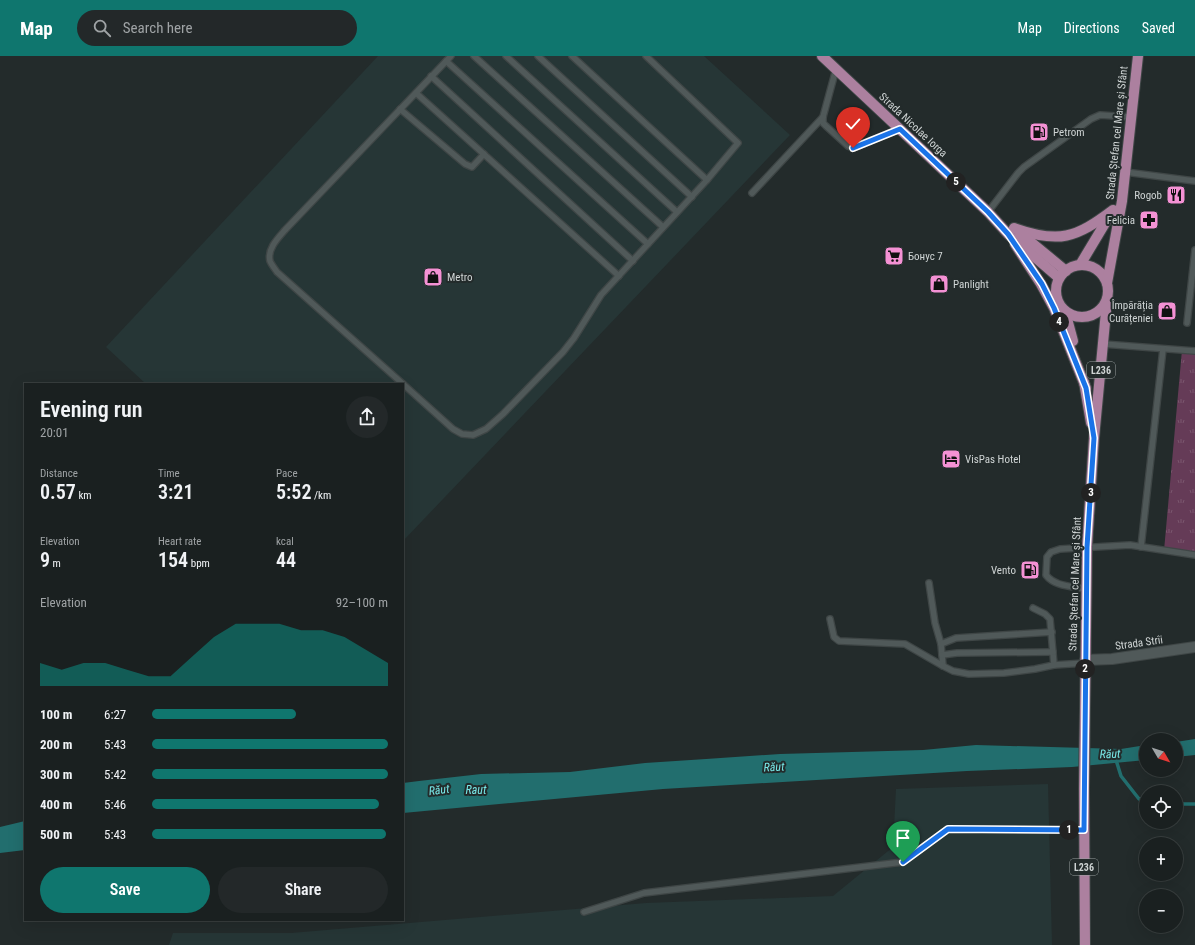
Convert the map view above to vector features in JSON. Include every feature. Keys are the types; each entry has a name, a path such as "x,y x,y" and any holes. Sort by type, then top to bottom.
{"main road":[{"name":"Strada Nicolae Iorga","path":"822,56 988,212 1063,275"},
{"name":"Strada Ștefan cel Mare și Sfânt","path":"1107,283 1122,201 1138,56"},
{"path":"1011,231 1043,237 1067,236 1081,232 1092,226 1122,201"},
{"path":"1080,265 1113,210"},
{"path":"1011,231 1042,284 1054,308 1086,388"},
{"path":"1063,275 1073,267 1080,265 1091,267 1101,273 1107,283"},
{"name":"L236","path":"1063,275 1057,287 1056,296 1064,311 1086,388 1094,438"},
{"name":"L236","path":"1107,283 1107,301"},
{"name":"Strada Ștefan cel Mare și Sfânt","path":"1084,830 1084,701 1087,547 1094,438 1107,301"},
{"path":"1064,311 1072,315 1088,317 1096,314 1107,301"},
{"name":"L236","path":"1084,830 1085,945"}],"street":[{"name":"Strada Strîi","path":"1085,661 1112,659 1195,647"}],"lane":[{"path":"402,383 277,272 270,261 270,252 276,241 285,230 451,56"},
{"path":"474,56 663,227"},
{"path":"506,56 677,212"},
{"path":"538,56 692,197"},
{"path":"572,56 708,180"},
{"path":"404,385 453,428 462,434 473,435 486,429 503,414 563,352 574,338 601,295 708,180 738,143 646,56"},
{"path":"446,61 648,244"},
{"path":"836,69 823,117 823,123 826,126 848,146 853,148 900,129"},
{"path":"431,76 633,261"},
{"path":"416,93 619,276"},
{"path":"400,109 465,164 472,166 484,154"},
{"path":"988,212 1024,167 1091,119 1100,115 1131,117"},
{"path":"752,193 823,117"},
{"path":"1125,172 1195,181"},
{"path":"1187,323 1195,250"},
{"path":"1103,344 1195,351"},
{"path":"1141,547 1163,349"},
{"path":"1086,589 1055,583 1049,580 1046,575 1046,557 1052,552 1060,549 1130,545 1195,555"},
{"path":"929,583 935,623 941,644 944,666"},
{"path":"1033,608 1045,614 1050,620 1054,665"},
{"path":"830,619 834,637 839,641 906,644 953,671 969,674 1004,673 1085,661"},
{"path":"941,644 956,638 1052,632"},
{"path":"942,655 957,653 1053,652"},
{"path":"584,912 644,893 903,862 948,829 1084,830"}],"shaded area":[{"path":"378,56 704,56 790,135 404,540 404,383 145,383 106,347"},
{"path":"1048,784 1052,945 169,945 173,933 291,933 646,903 833,896 893,847 896,789"}],"green space":[{"path":"1182,350 1195,351 1195,556 1164,551"}],"water":[{"path":"1195,739 1195,755 1183,756 1183,741"},
{"name":"Raut","path":"976,745 1121,749 1139,746 1139,761 1072,767 967,771 663,789 404,813 404,783 481,774 570,772 645,763 780,754 923,750"},
{"path":"24,821 24,850 0,853 0,827"}],"waterway":[{"name":"Răut","path":"1116,760 1121,776 1139,799"},
{"path":"1183,804 1195,804"}],"place":[{"name":"Petrom","path":"1039,132"},
{"name":"Rogob","path":"1176,195"},
{"name":"Felicia","path":"1149,220"},
{"name":"Бонус 7","path":"894,256"},
{"name":"Metro","path":"433,277"},
{"name":"Panlight","path":"939,284"},
{"name":"Împărăția Curățeniei","path":"1167,311"},
{"name":"VisPas Hotel","path":"951,459"},
{"name":"Vento","path":"1030,570"}],"route":[{"path":"853,148 900,129 988,212 1008,234 1042,284 1054,308 1086,388 1094,438 1087,547 1084,830 948,829 903,862"}]}
